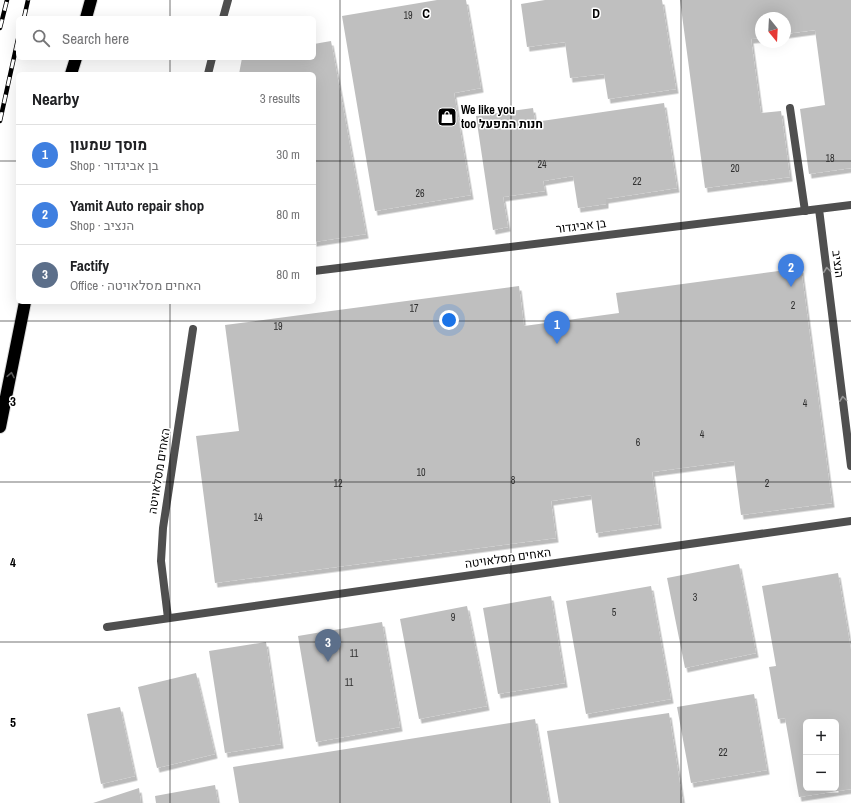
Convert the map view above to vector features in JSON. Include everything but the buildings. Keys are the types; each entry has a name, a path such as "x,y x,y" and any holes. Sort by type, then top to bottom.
{"highway":[{"path":"87,16 91,0"},
{"path":"72,72 76,60"},
{"path":"0,427 25,304"}],"street":[{"path":"224,16 228,0"},
{"path":"208,72 212,60"},
{"path":"790,108 805,210"},
{"name":"בן אביגדור","path":"316,271 851,205"},
{"name":"הנציב","path":"819,208 851,466"},
{"name":"האחים מסלאויטה","path":"168,618 161,561 163,528 193,329"},
{"name":"האחים מסלאויטה","path":"107,627 851,521"}],"railway":[{"path":"0,28 7,0"},
{"path":"24,16 28,0"},
{"path":"0,121 16,48"}],"place":[{"name":"We like you too חנות המפעל","path":"447,117"},
{"name":"Yamit Auto repair shop","path":"791,287"},
{"name":"מוסך שמעון","path":"557,344"},
{"name":"Factify","path":"328,662"}]}
